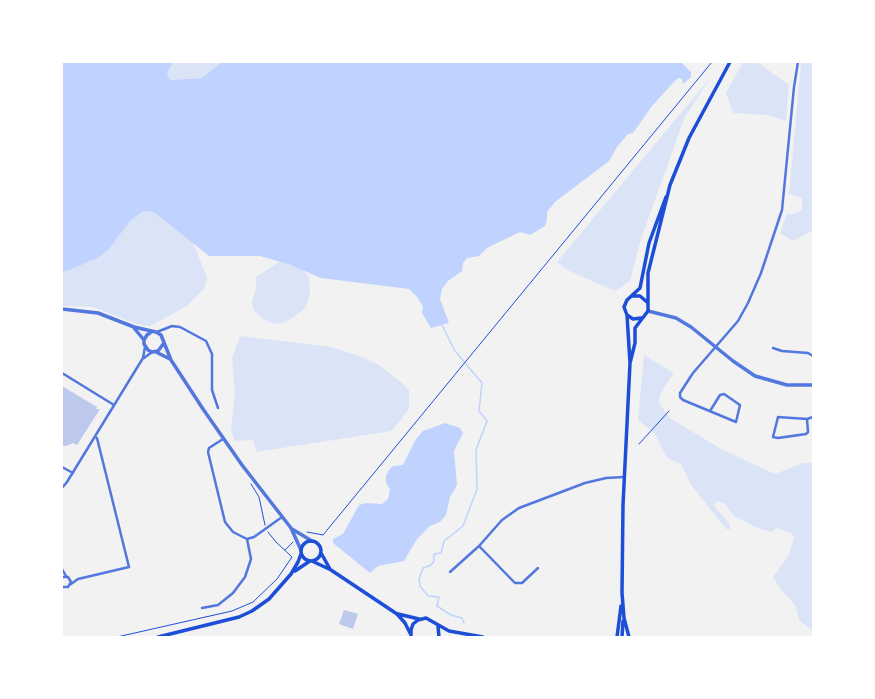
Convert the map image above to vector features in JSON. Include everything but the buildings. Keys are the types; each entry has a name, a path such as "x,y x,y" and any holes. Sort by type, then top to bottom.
{"main road":[{"path":"641,318 633,319 627,315 624,310 624,304 640,288 649,243 674,172 689,138 730,62"},
{"path":"630,364 635,343 635,328 641,318 648,311 648,273 666,197"},
{"path":"631,296 640,296 647,302"},
{"path":"617,637 622,603 624,477 630,364 627,315"},
{"path":"158,637 245,615 264,604 291,574 298,562 304,543 312,541 318,544 321,553 331,570"},
{"path":"301,552 305,560 311,561 331,570 396,614 405,623 411,635"},
{"path":"291,574 318,558 321,553"},
{"path":"622,603 629,637"},
{"path":"396,614 420,619 428,618 437,625 449,631 483,637"},
{"path":"622,637 624,618"},
{"path":"411,635 413,624 420,619"},
{"path":"437,625 439,637"}],"street":[{"path":"710,411 720,395 724,394 740,404 736,422 683,400 680,397 680,393 693,374 738,321 748,303 761,272 782,210 794,87 798,62"},
{"path":"62,309 98,313 134,327 154,332 164,341 171,360 223,439 282,518 291,528 312,541"},
{"path":"648,311 676,318 695,330 737,364 755,376 787,385 813,385"},
{"path":"144,340 147,334 165,331 172,326 180,327 206,341 212,354 212,390 218,408"},
{"path":"62,488 73,473 143,358 145,347 144,340 134,327"},
{"path":"143,358 162,349 165,331"},
{"path":"145,347 171,360"},
{"path":"773,348 782,351 808,353 813,356"},
{"path":"62,373 114,406"},
{"path":"807,419 808,432 806,434 778,438 773,437 778,417 807,419 813,417"},
{"path":"62,569 66,576 78,579 129,567 97,438 95,437"},
{"path":"223,439 214,445 208,452 225,522 233,532 247,539"},
{"path":"62,467 73,473"},
{"path":"450,572 479,546 502,520 519,508 585,483 606,478 624,477"},
{"path":"247,539 267,529 282,518"},
{"path":"291,528 301,552"},
{"path":"202,608 218,604 225,600 240,585 248,571 251,559 247,539"},
{"path":"479,546 515,583 522,583 538,568"},
{"path":"62,577 66,576"},
{"path":"70,578 71,584"},
{"path":"62,587 68,588 78,579"}],"path":[{"path":"323,535 712,62"},
{"path":"639,444 668,411"},
{"path":"250,482 260,498 267,529 276,542 292,557"}],"shaded area":[{"path":"173,62 222,62 202,78 171,80 167,74"},
{"path":"743,62 757,62 789,85 786,121 767,115 733,113 726,93"},
{"path":"801,62 813,62 813,230 793,241 780,233 787,214 793,214 802,210 802,198 789,194"},
{"path":"710,78 684,119 641,239 630,281 615,291 567,270 557,262"},
{"path":"144,211 155,212 193,242 207,278 205,288 187,306 150,326 139,325 93,307 62,306 62,273 98,258 109,249 131,220"},
{"path":"280,261 303,270 309,277 310,294 305,308 293,318 279,324 271,323 261,318 253,309 252,302 256,289 256,277"},
{"path":"240,336 332,347 359,356 379,365 409,390 409,409 392,431 256,452 253,440 235,441 231,431 235,392 232,358"},
{"path":"644,355 674,373 663,389 659,399 659,403 670,418 721,449 775,474 803,463 813,463 813,631 799,620 795,605 782,591 773,577 789,555 794,537 790,533 776,528 772,532 753,526 734,516 725,504 718,501 714,506 729,523 731,529 726,529 691,485 681,464 671,460 665,455 655,434 638,420"}],"water":[{"path":"62,62 173,62 167,74 171,80 202,78 222,62 681,62 691,72 691,77 683,84 682,79 678,78 652,106 633,133 628,134 617,147 609,161 555,202 547,212 545,226 530,235 520,232 487,248 479,256 467,258 463,263 462,271 448,281 442,289 440,299 449,323 431,328 422,313 423,307 418,298 409,289 321,278 288,264 260,256 209,256 154,212 144,211 131,220 109,249 98,258 62,273"},
{"path":"445,423 460,428 463,433 454,451 457,485 450,497 446,515 440,522 430,526 417,539 404,561 378,566 370,573 333,543 333,539 343,534 359,505 366,503 382,504 388,499 390,490 386,482 386,476 389,470 393,466 403,465 416,439 423,431"}],"waterway":[{"path":"442,325 455,351 482,383 479,411 487,421 476,450 477,489 463,526 444,541 441,553 434,554 434,561 431,565 423,568 419,579 420,586 428,596 439,597 437,606 451,615 462,618 464,623"}]}
